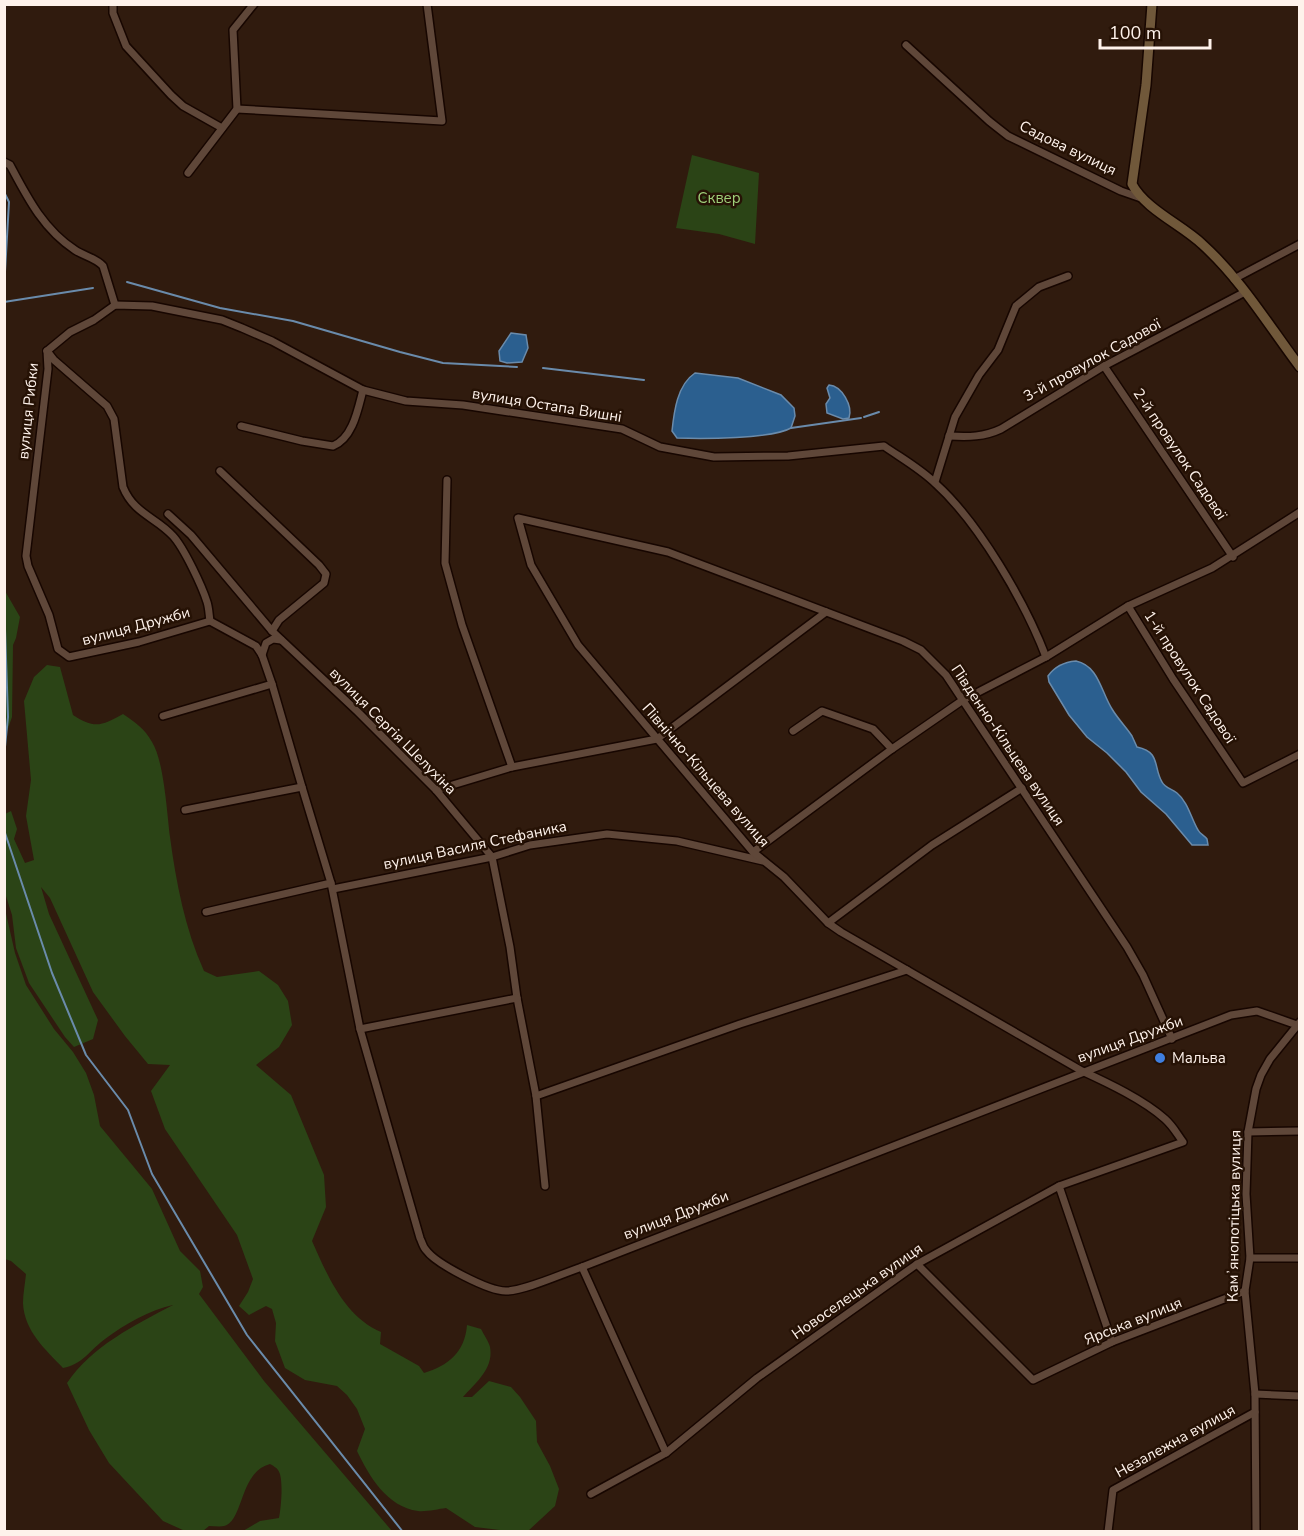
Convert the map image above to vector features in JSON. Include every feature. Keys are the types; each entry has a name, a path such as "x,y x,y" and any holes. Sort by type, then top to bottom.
{"main road":[{"path":"1138,194 1132,184 1146,85 1152,4"},
{"name":"Садова вулиця","path":"1138,194 1202,244 1245,292 1299,368"}],"street":[{"path":"113,4 113,13 126,46 183,106 222,128"},
{"path":"188,173 237,109 233,30 254,4"},
{"path":"237,109 442,121 427,4"},
{"name":"Садова вулиця","path":"906,45 1008,136 1121,191 1138,194"},
{"path":"4,162 10,165 34,209 45,224 74,250 103,266 116,305 70,332 47,351"},
{"path":"1234,279 1299,244"},
{"path":"935,482 955,417 968,393 998,350 1016,306 1039,287 1068,276"},
{"name":"3-й провулок Садової","path":"949,436 975,438 990,435 1104,366 1245,292"},
{"name":"вулиця Остапа Вишні","path":"116,305 152,306 222,320 272,341 363,390 406,401 463,405 622,429 660,447 714,457 788,456 884,446 935,482 965,517 992,555 1024,608 1046,657"},
{"name":"вулиця Рибки","path":"47,351 111,413 123,487 141,511"},
{"name":"вулиця Рибки","path":"47,351 48,369 26,556 49,615 58,649 69,657"},
{"name":"2-й провулок Садової","path":"1104,366 1233,557"},
{"path":"241,426 302,441 337,445 348,433 363,390"},
{"path":"220,471 325,571 324,583 279,620 272,631"},
{"path":"447,480 445,563 462,625 512,767"},
{"name":"вулиця Дружби","path":"141,511 172,535 184,554 208,604 210,621"},
{"name":"1-й провулок Садової","path":"1299,512 1233,557 1198,576 1128,606 1173,679 1243,783 1299,754"},
{"name":"вулиця Сергія Шелухіна","path":"168,514 191,535 272,631 436,790 492,857 536,1096 545,1186"},
{"name":"Південно-Кільцева вулиця","path":"518,518 668,552 903,641 921,650 946,675 1127,947 1143,975 1172,1039"},
{"name":"Північно-Кільцева вулиця","path":"518,518 531,565 578,645 753,852 784,877 828,923 1082,1071 1151,1108 1173,1127 1183,1142"},
{"path":"753,852 892,749 963,700 1046,657 1128,606"},
{"path":"436,790 512,767 657,739 826,612"},
{"name":"вулиця Дружби","path":"69,657 139,642 210,621 252,642 262,655 332,886 360,1029 420,1238 426,1251 438,1262 491,1288 506,1291 582,1266 1231,1015 1248,1011 1265,1013 1298,1024"},
{"path":"262,655 266,643 273,639 281,640"},
{"path":"163,716 272,684"},
{"path":"793,731 822,711 873,729 892,749"},
{"path":"185,810 302,787"},
{"path":"828,923 932,845 1022,788"},
{"name":"вулиця Василя Стефаника","path":"332,886 492,857 530,845 607,834 677,841 765,862"},
{"path":"206,912 332,886"},
{"path":"536,1096 740,1024 907,970"},
{"path":"360,1029 517,999"},
{"name":"Камʼянопотіцька вулиця","path":"1256,1532 1255,1394 1245,1291 1250,1258 1246,1194 1248,1132 1261,1075 1270,1059 1298,1024"},
{"path":"1248,1132 1299,1131"},
{"name":"Новоселецька вулиця","path":"591,1494 666,1453 757,1378 917,1264 1059,1185 1183,1142"},
{"path":"1059,1185 1112,1342"},
{"path":"1250,1258 1299,1258"},
{"name":"Ярська вулиця","path":"917,1264 1033,1380 1112,1342 1245,1291"},
{"path":"582,1266 666,1453"},
{"path":"1255,1394 1299,1396"},
{"name":"Незалежна вулиця","path":"1108,1532 1113,1490 1255,1412"}],"green space":[{"name":"Сквер","path":"692,155 759,173 755,244 719,234 676,228"},
{"path":"5,591 20,617 13,645 12,717 5,737"},
{"path":"47,665 60,667 73,715 87,722 98,724 123,714 136,723 152,742 162,774 178,888 197,955 204,971 217,977 259,971 278,985 288,1001 292,1025 279,1047 256,1065 291,1095 324,1175 326,1207 312,1241 339,1294 357,1316 381,1332 380,1344 419,1366 424,1373 441,1366 454,1356 463,1343 467,1325 481,1329 490,1347 489,1362 482,1375 463,1397 472,1397 489,1381 511,1387 536,1421 537,1442 559,1489 555,1506 528,1531 475,1527 446,1508 418,1511 407,1508 388,1497 373,1480 357,1451 365,1429 357,1409 347,1395 337,1386 305,1380 285,1368 275,1341 276,1323 272,1309 266,1306 249,1315 239,1306 253,1279 237,1235 165,1129 151,1091 170,1065 148,1064 93,992 50,898 41,887 49,914 98,1020 93,1039 74,1047 29,983 16,948 12,915 5,893 5,814 11,811 17,829 14,839 25,863 34,860 26,816 31,780 24,701 34,677"},
{"path":"5,909 15,953 26,985 86,1073 94,1095 100,1126 152,1189 180,1251 200,1271 203,1287 199,1294 264,1381 392,1531 243,1531 260,1521 279,1518 281,1479 277,1469 270,1464 253,1476 230,1522 224,1526 209,1526 203,1531 185,1531 163,1521 109,1463 89,1430 67,1383 77,1370 102,1347 173,1305 155,1310 129,1323 105,1339 76,1364 63,1368 37,1339 27,1322 23,1303 26,1274 11,1261 5,1259"}],"water":[{"path":"511,333 526,335 528,348 522,362 500,361 499,351"},
{"path":"695,373 738,378 781,395 794,408 795,416 791,428 782,432 753,436 677,438 672,431 678,399 684,384"},
{"path":"829,385 838,389 845,397 850,413 849,418 843,419 827,413 826,404 830,398 827,388"},
{"path":"1076,661 1090,668 1095,674 1112,709 1132,736 1137,747 1145,749 1153,756 1162,782 1184,801 1198,830 1207,839 1208,845 1192,845 1166,814 1141,792 1126,772 1107,753 1087,737 1069,715 1049,682 1048,676 1060,665"}],"waterway":[{"path":"4,192 9,202 4,289"},
{"path":"127,282 220,308 293,321 443,363 517,367"},
{"path":"4,302 93,288"},
{"path":"543,368 644,380"},
{"path":"864,417 879,412"},
{"path":"791,428 861,418"},
{"path":"4,600 8,717 4,757"},
{"path":"4,830 52,973 86,1055 128,1110 152,1174 247,1335 403,1532"}],"place":[{"name":"Мальва","path":"1160,1058"}]}
